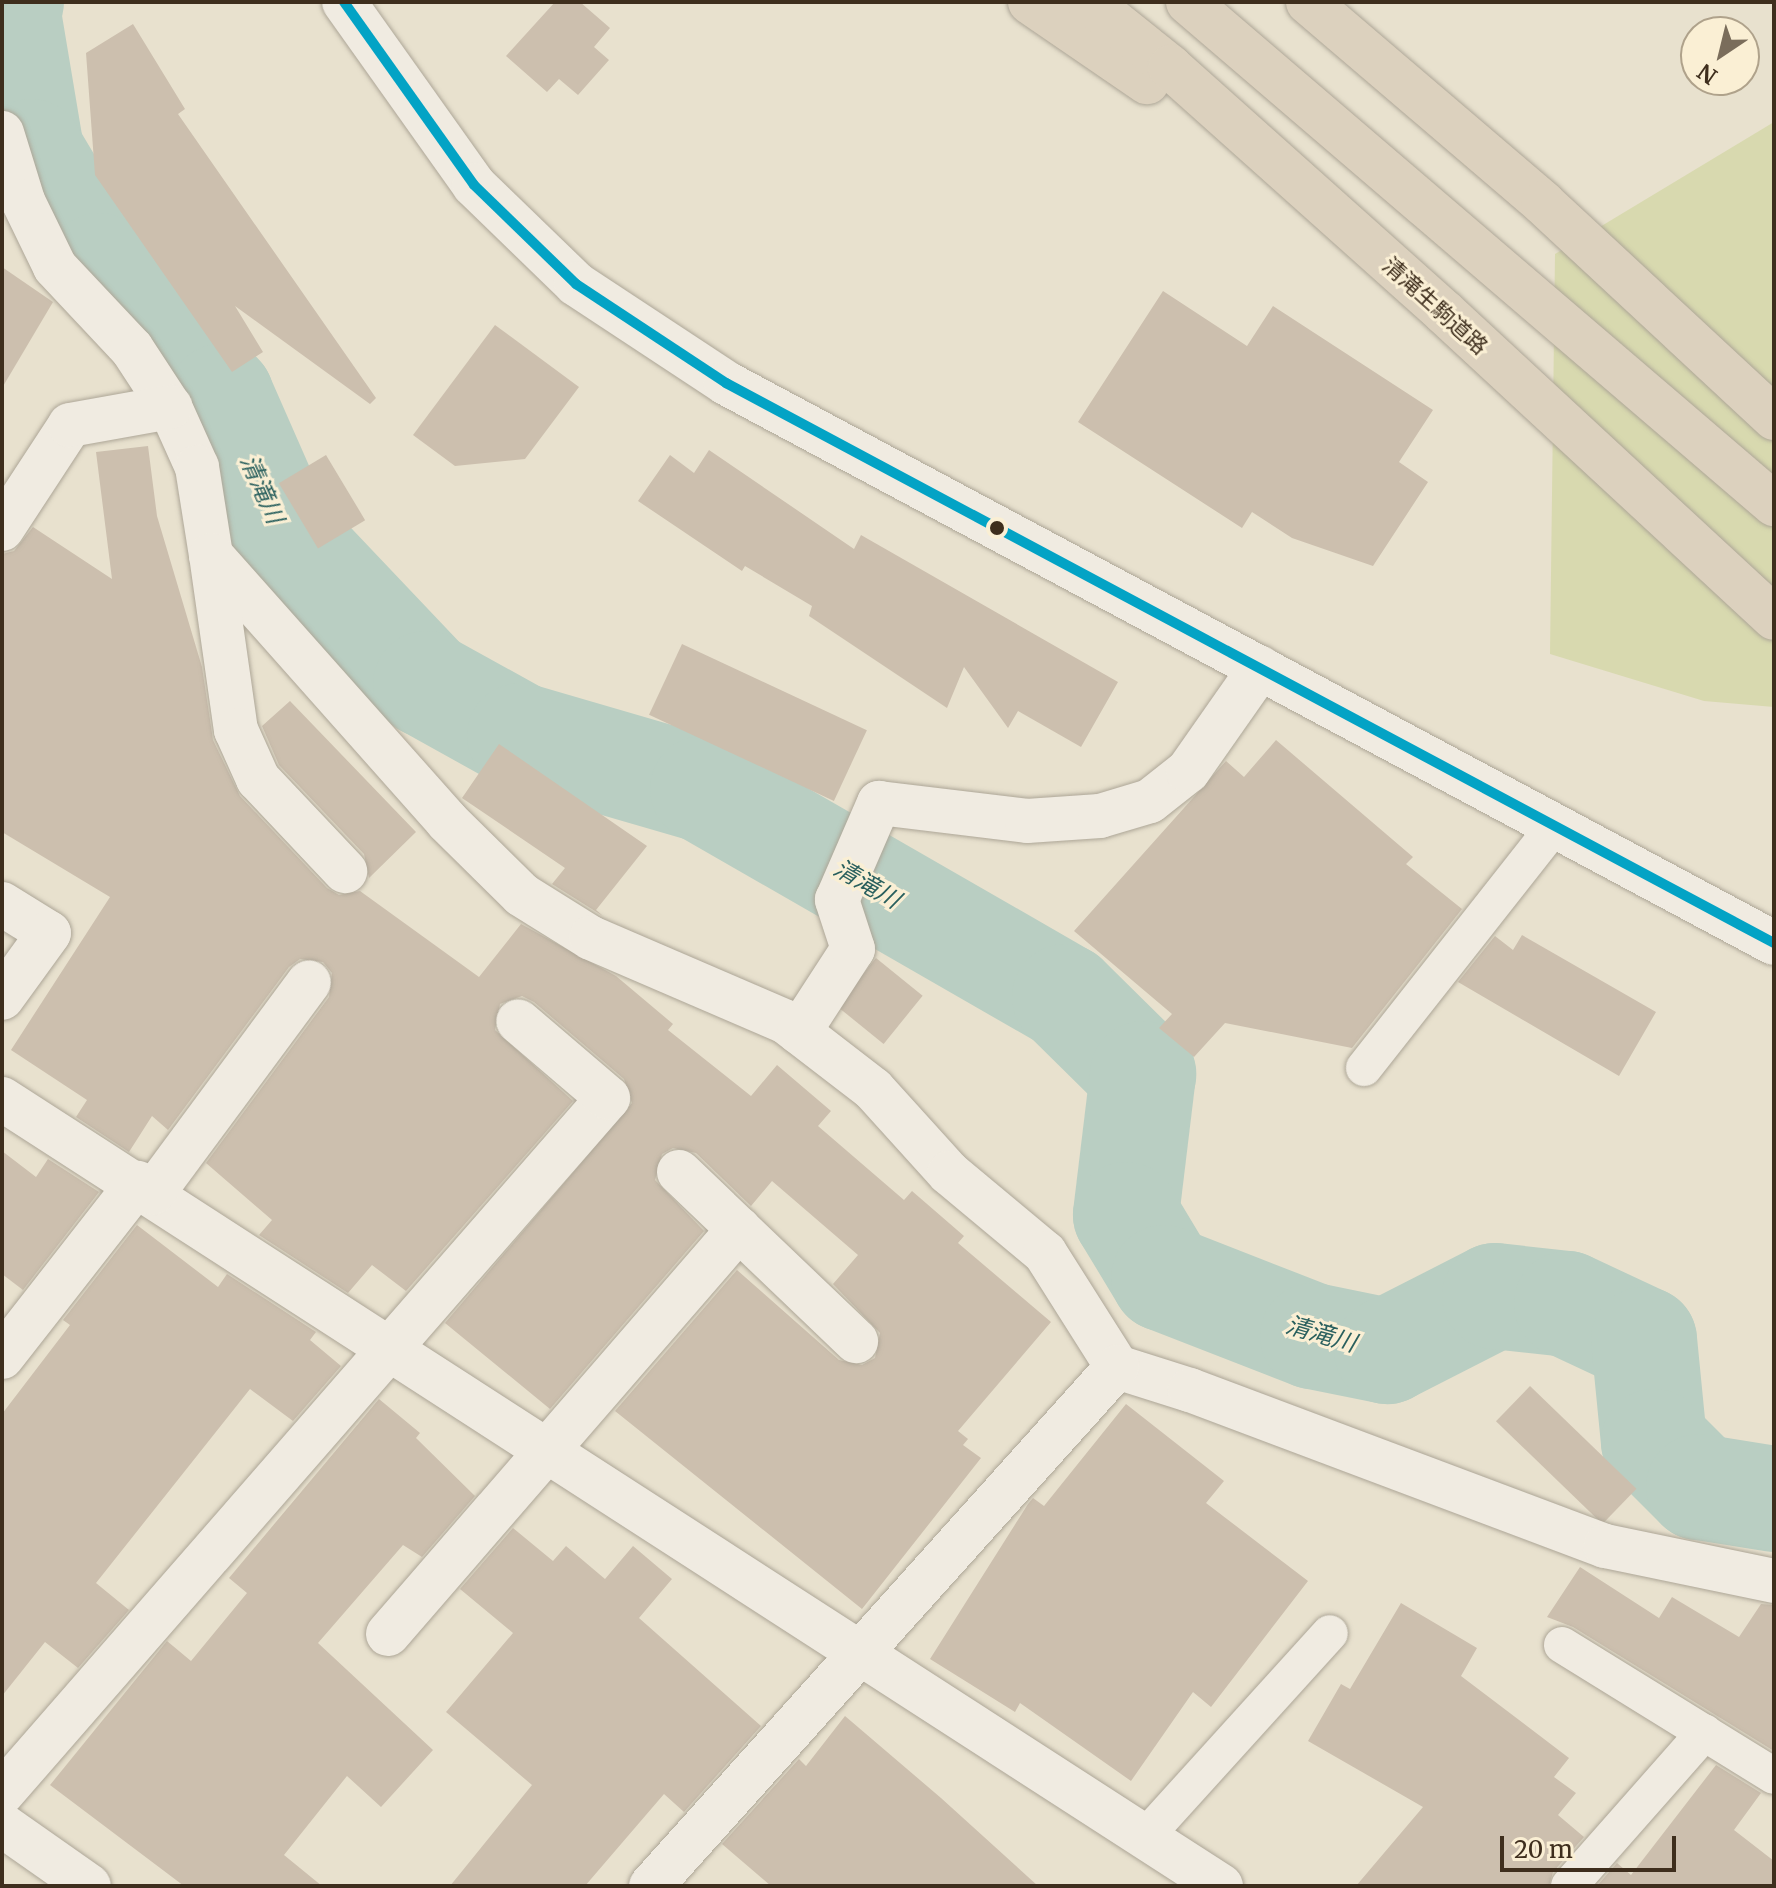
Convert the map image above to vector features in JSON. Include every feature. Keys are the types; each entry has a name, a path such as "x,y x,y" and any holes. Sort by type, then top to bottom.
{"highway":[{"path":"1030,2 1300,188"},
{"name":"清滝生駒道路","path":"1089,2 1170,67 1300,188 1444,312 1774,618"},
{"path":"1188,2 1774,504"},
{"path":"1308,2 1543,203 1774,418"}],"street":[{"path":"344,2 474,185 576,284 726,383 1774,943"},
{"path":"2,133 23,201 55,267 132,349 170,407 197,467 236,730 258,779 345,871"},
{"path":"2,529 70,425 170,407"},
{"path":"211,555 447,821 522,895 591,938 688,977 799,1032 873,1089 949,1173 1045,1253 1117,1367 1190,1390 1605,1546 1774,1581"},
{"path":"799,1032 853,949 837,900 879,803 1027,821 1100,816 1150,801 1188,771 1260,668"},
{"path":"2,904 49,933 2,998"},
{"path":"2,1357 145,1188 309,982"},
{"path":"2,1793 608,1098 518,1021"},
{"path":"2,1099 145,1188 1221,1886"},
{"path":"679,1172 856,1341"},
{"path":"388,1634 550,1452 739,1229"},
{"path":"651,1886 1117,1367"},
{"path":"2,1825 89,1886"}],"lane":[{"path":"1364,1068 1555,825"},
{"path":"1145,1837 1330,1633"},
{"path":"1562,1645 1774,1776"},
{"path":"1569,1886 1705,1732"}],"green space":[{"path":"1774,122 1774,707 1704,701 1550,654 1555,254"}],"building":[{"path":"555,2 580,2 610,28 594,47 609,60 578,95 559,79 547,92 506,56"},
{"path":"133,24 185,109 178,114 376,398 370,404 235,306 263,352 232,372 95,175 86,53"},
{"path":"2,267 53,302 2,388"},
{"path":"1163,291 1247,346 1273,306 1433,410 1399,462 1428,482 1373,566 1292,538 1252,512 1242,528 1078,422"},
{"path":"495,325 579,387 525,459 455,466 413,435"},
{"path":"148,446 157,516 202,667 213,740 240,796 327,888 339,895 360,891 479,977 521,924 616,976 673,1024 668,1030 751,1096 777,1065 831,1111 818,1126 904,1200 912,1191 964,1236 958,1243 1051,1322 958,1431 968,1439 963,1445 981,1458 862,1609 615,1411 737,1270 839,1360 862,1365 875,1358 880,1333 833,1284 858,1255 772,1181 751,1206 696,1153 673,1148 662,1154 655,1180 704,1231 550,1409 445,1323 632,1103 624,1079 534,1002 522,996 500,1004 495,1030 573,1101 406,1291 372,1265 348,1293 259,1235 272,1220 206,1163 329,997 332,973 323,962 300,959 289,967 168,1130 152,1116 129,1152 76,1117 87,1100 11,1050 110,897 2,832 2,554 14,551 33,527 112,579 96,452"},
{"path":"709,450 854,549 861,535 1118,682 1081,747 1018,711 1008,728 964,667 947,708 809,616 812,606 745,566 742,571 638,501 670,455 694,473"},
{"path":"326,455 365,520 318,548 279,483"},
{"path":"682,644 867,730 834,801 649,715"},
{"path":"290,701 416,832 369,878 364,854 279,765 262,726"},
{"path":"1276,740 1413,857 1406,864 1462,909 1352,1048 1225,1023 1194,1057 1159,1028 1172,1014 1074,931 1226,761 1244,777"},
{"path":"499,744 647,846 596,910 603,916 552,884 565,868 462,798"},
{"path":"1522,935 1656,1012 1619,1076 1458,982 1495,936 1513,950"},
{"path":"876,958 923,996 884,1044 837,1006"},
{"path":"2,1151 36,1177 48,1159 99,1192 23,1290 2,1274"},
{"path":"137,1225 218,1287 227,1274 316,1332 310,1340 341,1366 293,1421 250,1389 96,1583 129,1610 78,1668 45,1642 2,1696 2,1414 70,1325 63,1320"},
{"path":"1530,1386 1636,1489 1602,1524 1496,1421"},
{"path":"379,1399 420,1433 416,1438 475,1496 422,1557 403,1545 318,1643 433,1750 381,1807 347,1776 284,1855 322,1886 184,1886 50,1785 167,1641 191,1661 247,1593 229,1578"},
{"path":"1126,1404 1224,1481 1206,1503 1308,1581 1211,1707 1193,1692 1131,1781 1020,1703 1015,1712 930,1659 1028,1504 1033,1498 1044,1506"},
{"path":"513,1528 553,1561 566,1546 605,1579 633,1546 672,1579 639,1618 761,1726 684,1812 664,1794 585,1886 450,1886 532,1785 446,1712 513,1633 460,1589"},
{"path":"1580,1567 1659,1618 1672,1597 1739,1637 1761,1604 1774,1605 1774,1751 1573,1627 1547,1617"},
{"path":"1401,1603 1477,1648 1461,1676 1569,1758 1554,1777 1576,1793 1558,1815 1584,1837 1553,1872 1549,1886 1356,1886 1423,1807 1308,1741 1341,1684 1350,1689"},
{"path":"845,1716 1038,1886 771,1886 722,1844 799,1759 806,1766"},
{"path":"1716,1765 1761,1793 1734,1830 1774,1861 1774,1886 1597,1886 1617,1863 1631,1875"}],"waterway":[{"name":"清滝川","path":"11,2 8,14 31,152 99,266 221,397 279,529 426,684 520,736 703,789 1065,997 1143,1074 1126,1215 1164,1278 1313,1336 1387,1351 1495,1296 1567,1304 1644,1340 1654,1442 1699,1487 1774,1499"}],"transit line":[{"path":"344,2 474,185 576,284 726,383 1774,943"}]}
